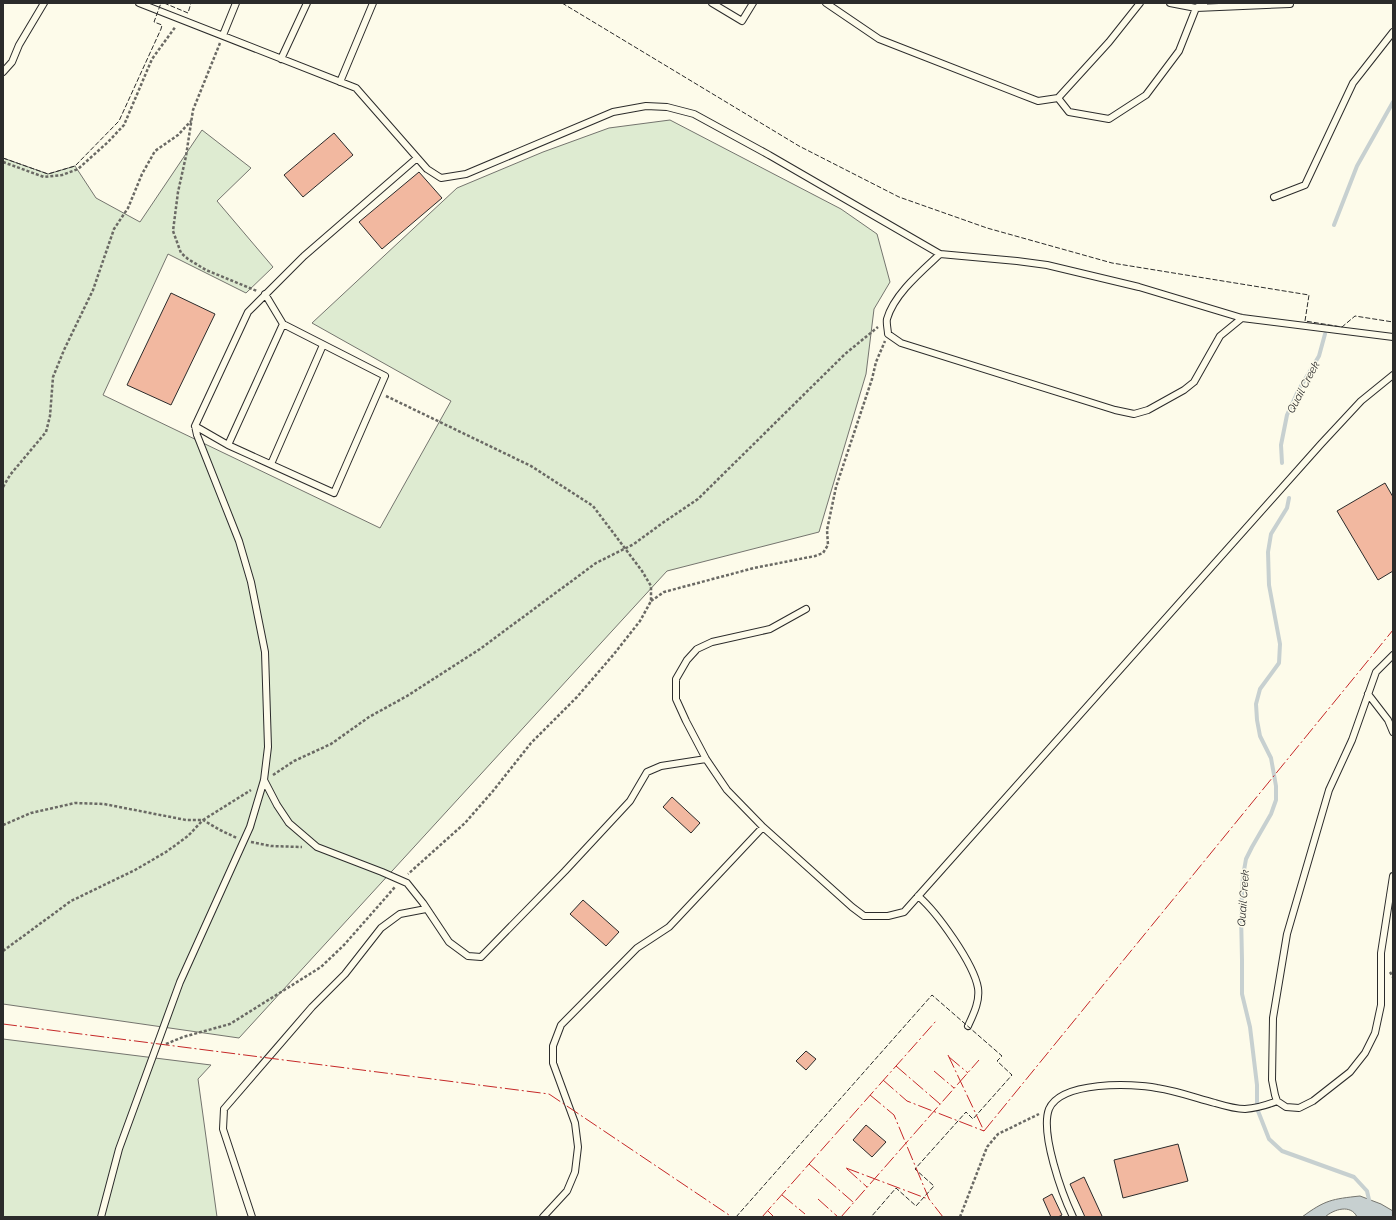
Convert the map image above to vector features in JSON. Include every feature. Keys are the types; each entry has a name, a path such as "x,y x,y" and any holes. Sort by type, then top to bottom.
{"lane":[{"path":"3,72 12,62 44,3"},
{"path":"139,3 356,88 427,169 441,178 466,174 613,112 646,106 667,107 694,114 940,254 1047,265 1139,287 1242,318 1393,337"},
{"path":"223,36 236,3"},
{"path":"281,59 307,3"},
{"path":"340,82 373,3"},
{"path":"712,3 742,21 753,3"},
{"path":"826,3 879,39 1038,100 1058,98 1109,42 1140,3"},
{"path":"1170,3 1194,6 1290,4"},
{"path":"1194,6 1204,3"},
{"path":"1058,98 1069,112 1110,119 1146,95 1179,51 1194,6"},
{"path":"1274,197 1305,185 1352,83 1393,32"},
{"path":"101,1217 119,1149 180,982 250,827 264,780 268,746 265,652 261,628 252,582 238,541 197,435 195,426 248,312 304,256 417,158"},
{"path":"940,254 916,276 897,299 887,320 888,334 902,343 1115,410 1134,414 1148,410 1184,390 1194,382 1220,336 1242,318"},
{"path":"195,426 228,445 334,493 385,376 283,324 265,294"},
{"path":"228,445 283,324"},
{"path":"271,464 323,345"},
{"path":"806,609 770,629 712,642 697,649 687,660 676,679 676,699 706,759 727,790 763,827 864,916 888,916 904,912 1321,444 1361,401 1393,375"},
{"path":"1393,655 1376,672 1352,740 1329,790 1287,934 1273,1018 1272,1080 1277,1101 1286,1107 1299,1108 1313,1101 1350,1072 1366,1053 1375,1033 1381,1005 1381,953 1393,876"},
{"path":"1368,694 1388,720 1393,732"},
{"path":"264,780 277,805 289,823 318,847 407,883 448,942 468,956 481,957 565,871 630,801 647,772 661,766 706,759"},
{"path":"543,1217 567,1191 575,1172 578,1148 575,1123 553,1063 552,1046 561,1025 636,948 669,927 763,827"},
{"path":"918,896 928,904 965,957 974,973 978,989 976,1008 968,1026"},
{"path":"252,1217 223,1129 224,1109 312,1007 345,974 381,928 400,914 426,909"},
{"path":"1073,1217 1064,1197 1055,1170 1047,1130 1049,1109 1058,1099 1073,1091 1092,1086 1138,1085 1158,1088 1228,1107 1244,1109 1267,1106 1277,1101"}],"path":[{"path":"3,162 44,177 62,175 78,169 108,142 124,125 152,59 181,19"},
{"path":"223,36 193,110 186,156 178,192 173,231 181,253 206,270 265,294"},
{"path":"3,487 10,475 46,432 50,416 53,378 67,344 93,290 114,229 128,208 142,174 155,152 178,135 191,121"},
{"path":"3,951 71,901 135,870 166,852 188,836 203,820 246,795 264,780 294,761 331,744 369,717 407,696 480,649 596,563 634,544 698,499 844,354 887,320"},
{"path":"157,1048 183,1037 230,1024 321,967 344,946 401,880 464,823 493,792 531,743 577,697 614,654 640,621 651,601 664,592 671,590 754,568 815,556 823,553 828,545 827,530 836,487 872,379 876,362 888,334"},
{"path":"378,392 531,466 593,506 642,571 651,586 651,601"},
{"path":"3,825 31,812 75,803 104,804 186,820 203,820 244,841 271,846 318,847"},
{"path":"960,1217 987,1147 998,1134 1049,1109"}],"green space":[{"path":"670,120 841,209 877,234 890,282 874,309 866,374 819,532 667,571 239,1038 3,1004 3,158 48,174 75,166 96,198 140,222 202,130 251,168 217,201 273,267 246,293 168,254 103,395 380,528 451,401 312,323 457,188 543,152 609,128"},
{"path":"3,1039 211,1065 198,1079 217,1217 3,1217"}],"shaded area":[{"path":"1360,1196 1381,1204 1393,1211 1393,1217 1357,1217 1351,1210 1342,1209 1337,1210 1325,1217 1302,1217 1329,1201"}],"building":[{"path":"334,133 353,155 303,197 284,175"},
{"path":"419,172 442,198 382,249 359,222"},
{"path":"171,293 215,314 171,405 127,385"},
{"path":"1385,483 1393,497 1393,571 1378,580 1337,511"},
{"path":"672,797 700,823 691,833 663,807"},
{"path":"583,900 619,932 606,946 570,914"},
{"path":"806,1051 816,1059 806,1070 796,1061"},
{"path":"866,1125 886,1142 872,1157 853,1140"},
{"path":"1178,1144 1188,1181 1123,1198 1114,1160"},
{"path":"1084,1177 1102,1216 1100,1217 1085,1217 1070,1184"},
{"path":"1052,1194 1062,1215 1058,1217 1051,1217 1043,1199"}],"waterway":[{"name":"Quail Creek","path":"1334,225 1357,166 1393,102"},
{"name":"Quail Creek","path":"1282,463 1281,445 1287,415 1298,391 1319,356 1325,334"},
{"name":"Quail Creek","path":"1257,1103 1257,1085 1250,1027 1242,994 1241,913 1243,876 1246,859 1271,814 1276,800 1276,786 1271,758 1260,736 1256,704 1260,689 1279,663 1280,644 1269,585 1268,552 1271,534 1287,508 1289,498"},
{"name":"Quail Creek","path":"1258,1111 1269,1139 1282,1151 1354,1177 1367,1191 1370,1204"}],"fence":[{"path":"3,158 48,174 75,166 119,121 161,29 162,25 154,22 161,3"},
{"path":"164,3 188,13 191,3"},
{"path":"562,3 799,146 899,197 987,228 1112,263 1309,295 1305,321 1342,327 1355,316 1393,322"},
{"path":"736,1217 932,995 1002,1056 997,1061 1012,1075 973,1119 966,1112 915,1169 934,1186 916,1206 896,1188 871,1217"}],"power":[{"path":"984,1131 1393,630"},
{"path":"762,1217 936,1021"},
{"path":"3,1024 549,1094 732,1217"},
{"path":"948,1055 984,1131"},
{"path":"949,1057 968,1073"},
{"path":"841,1217 979,1060"},
{"path":"896,1066 940,1104"},
{"path":"934,1071 954,1088"},
{"path":"883,1080 907,1101 984,1131"},
{"path":"870,1095 894,1115 929,1199 943,1217"},
{"path":"809,1164 853,1202"},
{"path":"846,1168 928,1199"},
{"path":"847,1169 867,1187"},
{"path":"782,1195 805,1214"},
{"path":"818,1199 838,1217"},
{"path":"768,1211 774,1217"}]}
